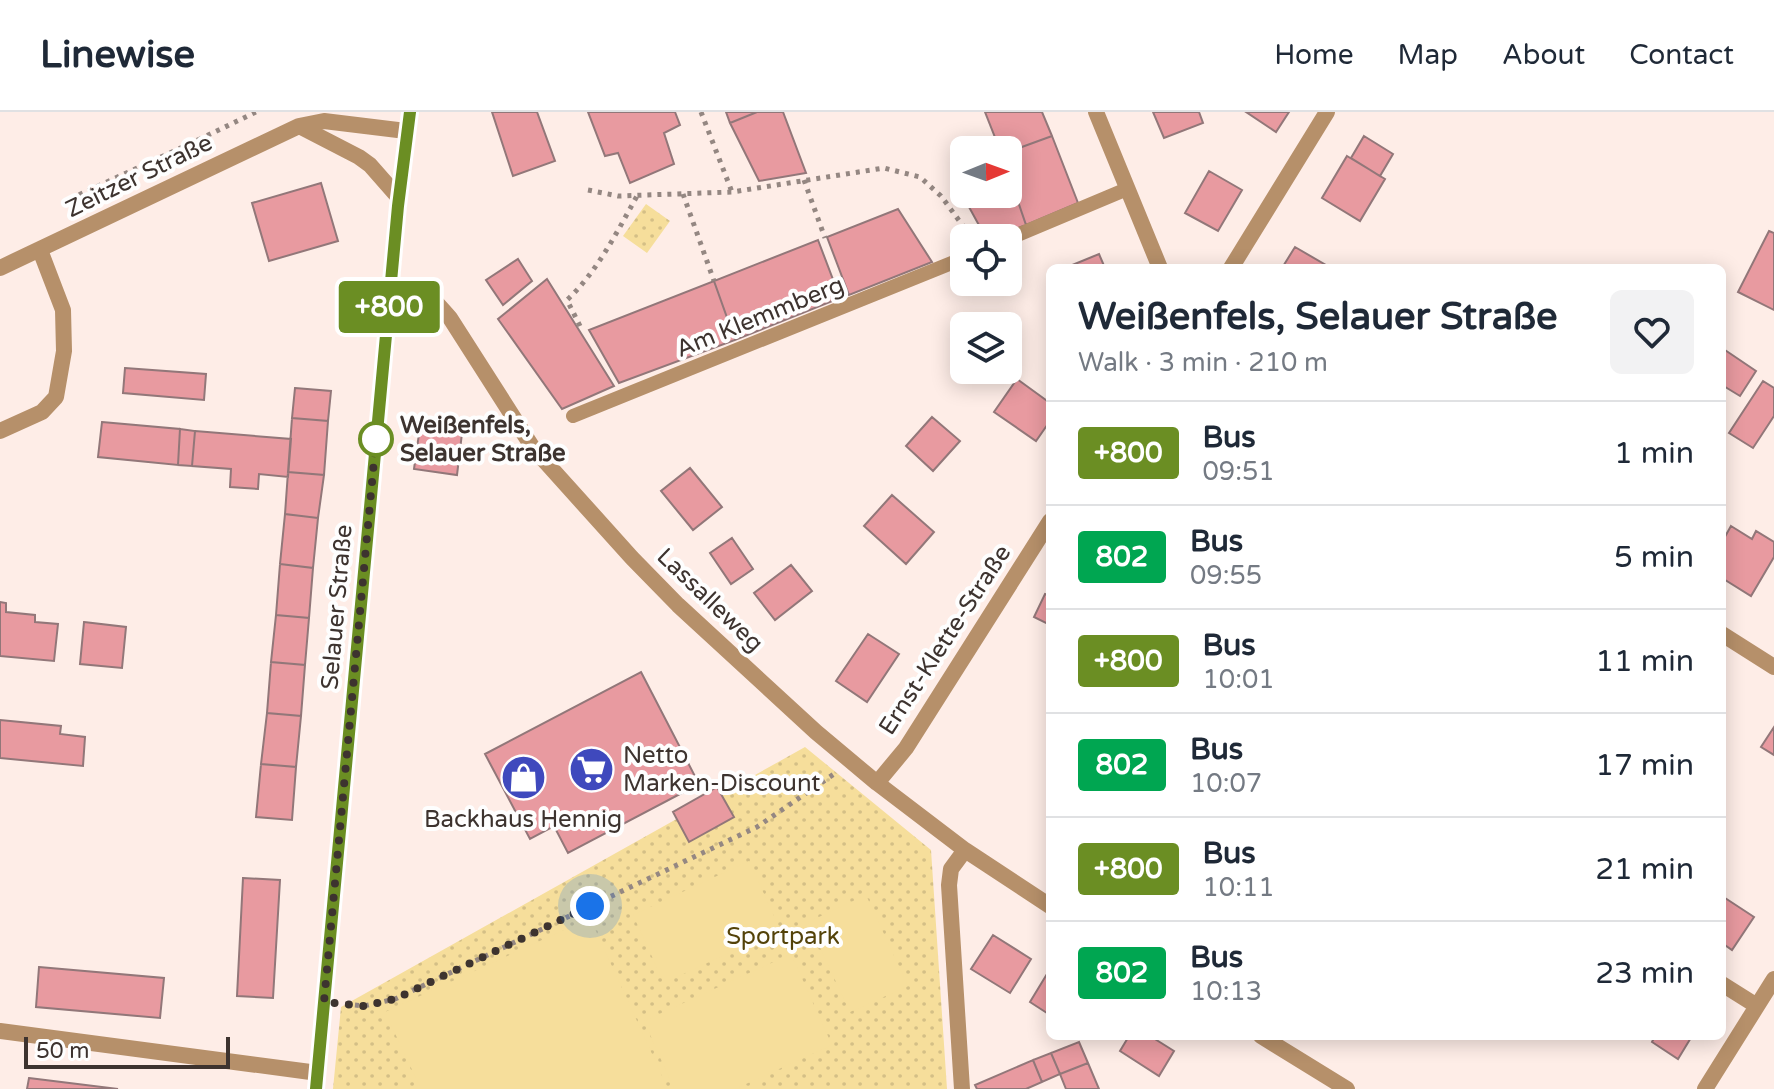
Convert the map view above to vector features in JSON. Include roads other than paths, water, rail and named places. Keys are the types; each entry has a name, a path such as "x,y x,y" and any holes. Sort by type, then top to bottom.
{"main road":[{"path":"406,131 410,112"},
{"name":"Selauer Straße","path":"317,1081 406,131"}],"street":[{"name":"Zeitzer Straße","path":"299,126 309,112"},
{"path":"1096,112 1158,264"},
{"path":"1233,264 1327,112"},
{"name":"Zeitzer Straße","path":"0,268 299,126 324,121 406,131"},
{"path":"299,126 359,157 399,198"},
{"path":"0,431 42,412 56,397 64,351 63,310 40,250"},
{"name":"Lassalleweg","path":"391,285 420,289 436,302 450,318 533,448 678,605 816,732 877,783 965,850 1046,903"},
{"name":"Ernst-Klette-Straße","path":"877,783 906,748 1044,543"},
{"path":"1726,637 1774,667"},
{"path":"962,1089 949,885 951,869 965,850"},
{"path":"1705,1089 1774,979"},
{"path":"1726,987 1757,1006"},
{"path":"0,1031 317,1081"},
{"path":"1267,1040 1347,1089"}],"lane":[{"path":"1022,233 1127,189"},
{"name":"Am Klemmberg","path":"573,416 950,264"}],"place":[{"name":"Weißenfels, Selauer Straße","path":"376,439"},
{"name":"Netto Marken-Discount","path":"592,769"},
{"name":"Backhaus Hennig","path":"523,777"}],"park label":[{"name":"Sportpark","path":"783,936"}]}
